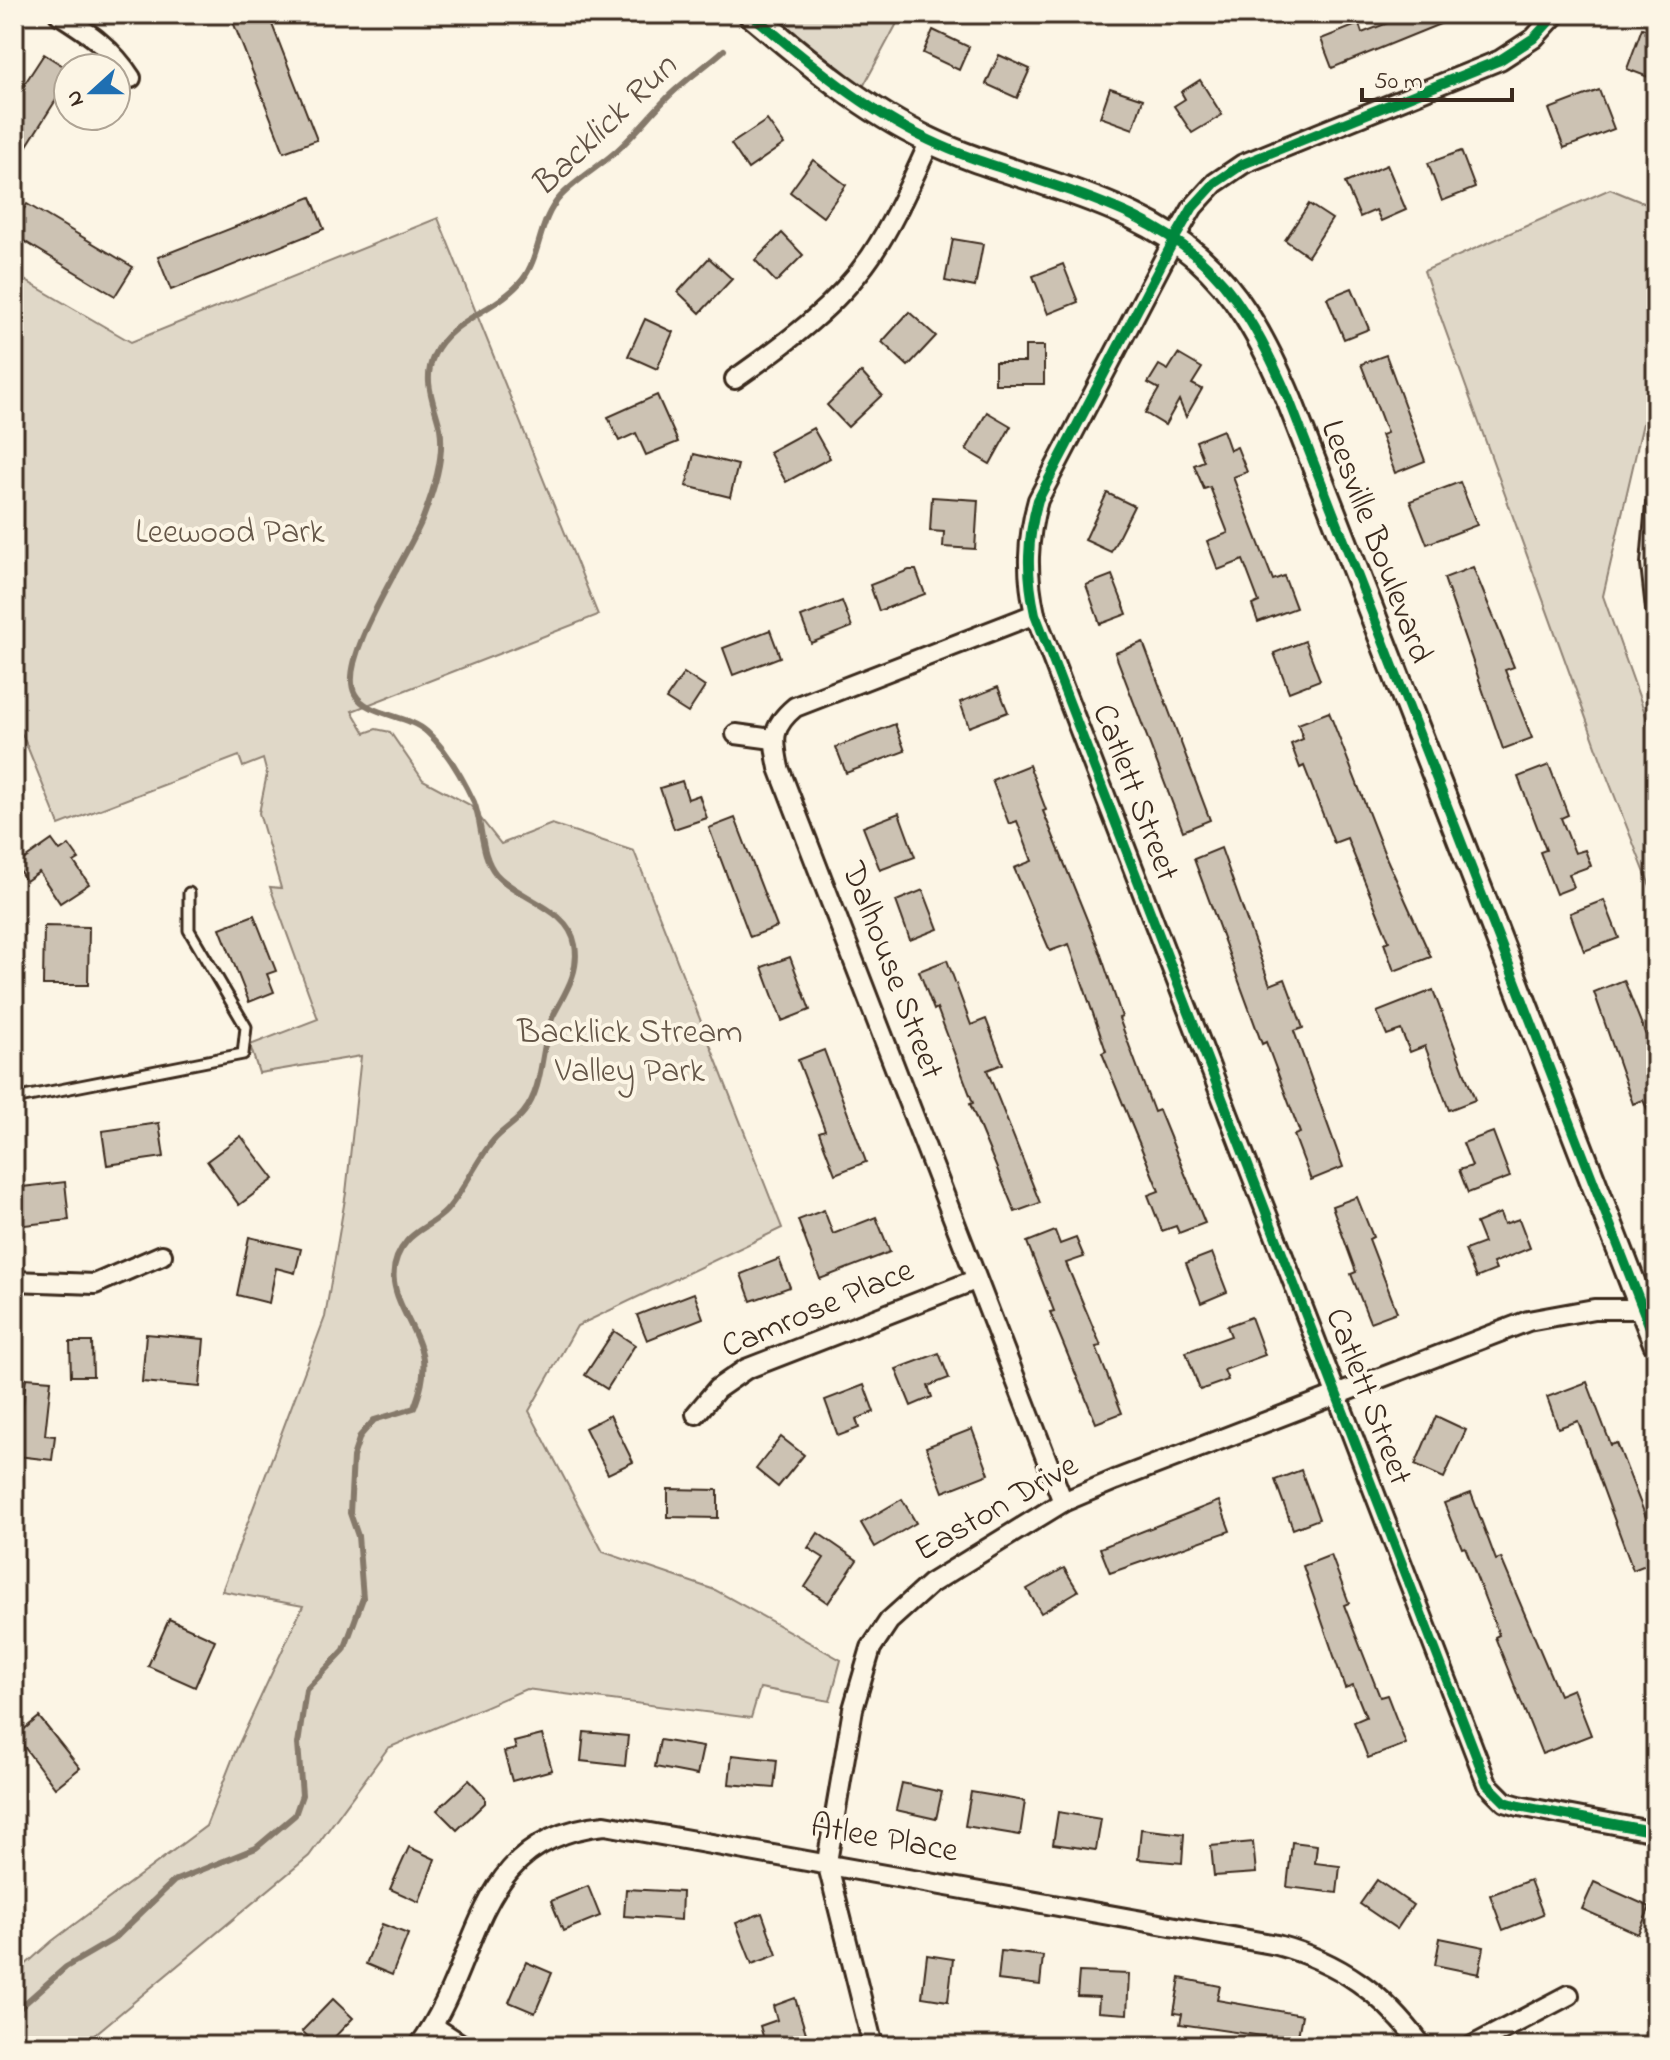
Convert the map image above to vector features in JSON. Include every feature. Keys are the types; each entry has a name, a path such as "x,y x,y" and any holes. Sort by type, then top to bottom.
{"street":[{"path":"59,14 112,52"},
{"name":"Leesville Boulevard","path":"751,14 829,78 930,141 1096,200 1175,238 1202,259 1234,297 1274,364 1649,1309 1656,1343"},
{"name":"Catlett Street","path":"1555,15 1534,38 1500,60 1243,164 1215,183 1193,207 1175,238 1038,500 1029,532 1026,564 1035,614 1487,1784 1495,1795 1519,1806 1656,1832"},
{"path":"735,379 782,346 853,280 883,237 930,141"},
{"path":"1656,504 1651,564 1656,609"},
{"path":"736,734 773,739 781,719 795,707 1035,614"},
{"name":"Dalhouse Street","path":"773,739 779,768 1063,1502"},
{"path":"14,1281 95,1284 162,1255"},
{"name":"Camrose Place","path":"696,1414 717,1389 746,1369 975,1280"},
{"name":"Easton Drive","path":"873,2046 827,1862 857,1691 871,1648 889,1621 930,1584 1063,1502 1528,1321 1594,1309 1649,1309"},
{"name":"Atlee Place","path":"419,2046 433,2026 496,1885 525,1852 559,1833 577,1828 618,1825 1301,1952 1365,1984 1403,2019 1422,2046"},
{"path":"1472,2046 1569,1995"},
{"path":"433,2026 464,2046"}],"lane":[{"path":"14,1099 243,1054 246,1027 189,930 189,893"}],"green space":[{"path":"753,14 902,14 857,98"},
{"path":"1610,189 1656,208 1656,389 1646,410 1603,596 1656,744 1656,901 1608,779 1424,271"},
{"path":"438,218 598,615 352,711 365,733 376,729 390,732 423,780 470,805 501,844 552,824 634,851 782,1228 577,1326 529,1411 603,1552 715,1590 841,1660 830,1701 760,1688 751,1718 526,1689 388,1748 309,1856 81,2046 14,2046 14,1975 52,1941 206,1826 236,1750 303,1606 222,1591 325,1317 346,1193 361,1056 259,1073 250,1045 318,1019 270,887 281,888 259,813 267,774 263,759 243,767 239,756 59,825 23,736 14,723 14,274 131,342"}],"building":[{"path":"230,14 268,14 317,140 284,152"},
{"path":"1390,14 1462,15 1332,68 1321,39 1359,24 1362,33 1393,21"},
{"path":"1642,28 1656,33 1656,80 1627,69"},
{"path":"933,30 969,47 959,70 923,53"},
{"path":"44,54 52,59 52,106 14,166 14,100"},
{"path":"999,55 1030,69 1017,98 986,84"},
{"path":"1200,80 1222,115 1192,133 1174,106 1185,99 1181,92"},
{"path":"1110,88 1143,99 1133,129 1100,117"},
{"path":"1599,90 1614,129 1564,148 1549,109"},
{"path":"767,120 784,144 748,169 731,144"},
{"path":"1461,151 1475,188 1442,201 1428,163"},
{"path":"813,160 846,185 823,217 790,192"},
{"path":"1387,165 1406,210 1381,221 1376,210 1360,217 1345,183"},
{"path":"311,197 324,229 171,290 158,257"},
{"path":"27,204 133,267 115,296 14,235 14,225"},
{"path":"1309,204 1332,219 1308,256 1285,240"},
{"path":"782,233 803,255 776,282 755,260"},
{"path":"953,239 983,244 975,287 945,281"},
{"path":"709,258 732,279 700,313 678,292"},
{"path":"1063,264 1078,302 1048,314 1033,276"},
{"path":"1352,288 1369,329 1344,339 1327,298"},
{"path":"909,312 936,336 908,366 882,342"},
{"path":"645,319 673,332 657,369 628,356"},
{"path":"1025,346 1044,346 1044,384 995,384 995,362 1025,362"},
{"path":"1178,354 1202,368 1192,384 1202,389 1186,417 1179,400 1165,425 1145,413 1159,389 1148,383 1159,365 1168,370"},
{"path":"1386,355 1425,461 1395,473 1381,435 1387,433 1361,364"},
{"path":"861,372 882,395 848,427 827,405"},
{"path":"657,395 678,442 646,455 636,433 619,441 608,417"},
{"path":"987,412 1011,426 990,464 966,450"},
{"path":"813,428 830,458 786,482 769,452"},
{"path":"1223,430 1230,450 1237,447 1247,472 1233,477 1273,580 1284,576 1296,608 1258,622 1252,605 1259,602 1243,560 1218,570 1207,541 1228,533 1210,487 1204,489 1194,465 1204,461 1196,441"},
{"path":"694,454 738,465 730,497 686,486"},
{"path":"1460,482 1477,525 1427,544 1410,501"},
{"path":"1107,493 1134,506 1111,552 1085,540"},
{"path":"932,497 978,500 975,549 943,547 944,532 930,531"},
{"path":"1473,567 1514,667 1505,670 1532,738 1503,749 1444,578"},
{"path":"916,570 925,594 879,611 870,585"},
{"path":"1112,575 1127,614 1100,624 1086,585"},
{"path":"842,601 852,627 811,643 801,617"},
{"path":"770,630 780,657 733,675 723,648"},
{"path":"1305,641 1320,680 1289,692 1274,653"},
{"path":"1143,642 1210,820 1183,831 1115,653"},
{"path":"684,673 705,687 688,713 666,699"},
{"path":"998,687 1008,712 969,727 960,702"},
{"path":"1329,712 1385,855 1431,957 1394,971 1384,943 1389,941 1347,838 1334,843 1304,766 1300,768 1291,744 1303,739 1298,724"},
{"path":"895,724 905,751 846,773 836,747"},
{"path":"1029,765 1046,810 1043,811 1099,949 1122,1017 1119,1018 1154,1112 1159,1110 1205,1223 1179,1233 1176,1226 1162,1231 1148,1195 1159,1191 1102,1053 1106,1051 1069,944 1050,951 1014,868 1032,861 1017,821 1009,824 992,780"},
{"path":"1549,765 1568,815 1561,818 1575,853 1585,850 1591,866 1569,874 1574,887 1556,894 1540,852 1546,850 1518,777"},
{"path":"682,781 688,799 699,795 707,818 674,829 660,788"},
{"path":"899,813 915,857 880,870 863,827"},
{"path":"735,818 777,927 750,937 709,828"},
{"path":"52,840 60,851 69,845 79,859 74,862 89,884 60,903 39,872 26,881 16,865"},
{"path":"1221,848 1270,985 1285,979 1303,1028 1294,1031 1343,1167 1311,1180 1294,1135 1300,1133 1266,1042 1262,1044 1194,859"},
{"path":"923,890 938,929 910,940 896,901"},
{"path":"1604,900 1619,938 1584,951 1570,913"},
{"path":"254,915 276,971 267,974 274,992 249,1002 220,928"},
{"path":"44,926 89,927 88,985 43,985"},
{"path":"790,957 810,1010 782,1021 762,967"},
{"path":"947,960 971,1025 986,1019 1003,1064 987,1070 1040,1203 1015,1212 970,1104 973,1103 937,1008 934,1010 919,971"},
{"path":"1624,980 1647,1038 1653,1036 1656,1045 1656,1128 1643,1100 1633,1104 1594,992"},
{"path":"1433,990 1475,1100 1449,1110 1425,1046 1410,1052 1401,1030 1387,1035 1377,1012"},
{"path":"824,1050 866,1162 835,1174 819,1132 825,1130 798,1060"},
{"path":"159,1123 164,1157 107,1165 102,1131"},
{"path":"1493,1132 1510,1177 1468,1193 1459,1170 1472,1166 1463,1143"},
{"path":"241,1136 274,1179 239,1205 207,1161"},
{"path":"65,1182 69,1220 16,1226 14,1188"},
{"path":"1357,1197 1373,1237 1369,1239 1397,1312 1370,1322 1351,1274 1356,1272 1332,1206"},
{"path":"824,1210 833,1234 876,1217 890,1252 820,1279 798,1220"},
{"path":"1500,1213 1504,1224 1519,1219 1530,1248 1493,1263 1496,1270 1476,1278 1465,1250 1484,1243 1476,1223"},
{"path":"1055,1231 1060,1244 1076,1238 1084,1257 1066,1263 1101,1346 1096,1347 1122,1413 1096,1423 1050,1312 1054,1311 1027,1242"},
{"path":"249,1237 301,1249 295,1273 276,1268 269,1303 237,1295"},
{"path":"1212,1253 1227,1292 1201,1303 1186,1263"},
{"path":"779,1259 790,1287 751,1301 741,1274"},
{"path":"694,1293 703,1318 647,1340 637,1315"},
{"path":"1251,1317 1265,1355 1224,1370 1228,1380 1200,1390 1186,1352 1231,1336 1227,1326"},
{"path":"614,1331 635,1345 607,1389 585,1375"},
{"path":"146,1334 204,1339 200,1387 142,1382"},
{"path":"70,1342 92,1342 93,1376 71,1376"},
{"path":"939,1353 949,1378 928,1386 932,1397 911,1406 896,1369"},
{"path":"26,1378 51,1380 45,1435 55,1436 52,1460 17,1456"},
{"path":"1587,1382 1611,1445 1617,1443 1656,1543 1656,1561 1633,1570 1578,1421 1558,1428 1547,1397"},
{"path":"864,1385 874,1412 856,1419 859,1428 838,1436 825,1400"},
{"path":"610,1415 633,1462 608,1474 585,1428"},
{"path":"1436,1416 1466,1430 1444,1478 1415,1465"},
{"path":"972,1429 989,1474 943,1492 926,1447"},
{"path":"781,1437 804,1455 778,1487 756,1469"},
{"path":"1301,1470 1319,1519 1293,1529 1275,1480"},
{"path":"668,1489 718,1490 718,1518 668,1517"},
{"path":"1471,1493 1496,1560 1501,1558 1559,1695 1573,1689 1591,1735 1542,1754 1495,1637 1499,1635 1465,1547 1462,1548 1444,1503"},
{"path":"902,1499 916,1523 875,1547 861,1523"},
{"path":"1219,1501 1230,1531 1110,1573 1100,1548"},
{"path":"818,1533 857,1560 828,1603 805,1587 824,1558 808,1548"},
{"path":"1331,1555 1349,1603 1344,1605 1380,1697 1387,1695 1406,1744 1368,1758 1354,1722 1366,1717 1353,1685 1345,1688 1303,1566"},
{"path":"1064,1568 1078,1591 1041,1613 1027,1589"},
{"path":"169,1619 215,1640 195,1687 148,1666"},
{"path":"39,1717 80,1768 55,1788 16,1736"},
{"path":"584,1732 628,1736 625,1766 581,1761"},
{"path":"542,1735 552,1770 512,1781 504,1752 516,1749 514,1742"},
{"path":"660,1740 703,1747 697,1775 655,1767"},
{"path":"732,1755 777,1760 774,1788 729,1784"},
{"path":"469,1780 485,1797 485,1803 457,1830 437,1810"},
{"path":"902,1783 942,1792 936,1819 896,1810"},
{"path":"971,1792 1025,1801 1020,1835 965,1826"},
{"path":"1058,1812 1101,1819 1096,1850 1053,1844"},
{"path":"1141,1829 1184,1834 1182,1863 1138,1859"},
{"path":"1253,1842 1256,1873 1214,1876 1211,1846"},
{"path":"1292,1842 1317,1845 1315,1863 1340,1866 1337,1893 1287,1887"},
{"path":"409,1847 435,1859 419,1902 390,1889"},
{"path":"1377,1880 1413,1905 1397,1929 1360,1904"},
{"path":"1530,1880 1543,1914 1503,1930 1490,1895"},
{"path":"1594,1882 1650,1907 1638,1934 1582,1909"},
{"path":"588,1886 600,1916 563,1931 551,1901"},
{"path":"626,1889 682,1892 681,1920 624,1916"},
{"path":"762,1913 777,1955 752,1964 736,1923"},
{"path":"382,1924 408,1934 392,1975 366,1964"},
{"path":"1440,1938 1484,1947 1479,1974 1435,1965"},
{"path":"1001,1951 1043,1956 1040,1985 998,1980"},
{"path":"927,1955 953,1959 948,2001 922,1997"},
{"path":"526,1962 552,1973 535,2013 509,2002"},
{"path":"1079,1972 1129,1974 1127,2014 1098,2012 1099,1997 1077,1996"},
{"path":"1180,1978 1220,1986 1217,2000 1302,2015 1297,2041 1180,2024 1182,2014 1174,2013"},
{"path":"795,1998 810,2046 766,2046 760,2026 777,2020 773,2006"},
{"path":"333,1999 353,2018 326,2046 318,2046 302,2031"}],"waterway":[{"name":"Backlick Run","path":"14,2013 66,1967 114,1939 174,1881 256,1848 295,1815 302,1795 298,1744 306,1690 344,1650 363,1598 358,1536 350,1513 353,1457 360,1436 374,1420 414,1408 423,1378 419,1345 395,1287 397,1257 411,1237 446,1211 487,1149 531,1102 549,1027 570,983 576,955 571,932 563,922 496,874 484,849 474,802 441,747 419,726 369,707 355,694 352,678 356,658 376,608 423,518 434,486 441,439 429,374 441,343 451,332 501,299 523,279 548,216 561,196 620,148 673,92 724,50"}],"cycle path":[{"path":"751,14 836,83 905,128 971,158 1092,199 1168,235 1198,258 1224,284 1247,316 1290,402 1656,1343"},
{"path":"1555,15 1534,38 1500,60 1243,164 1215,183 1193,207 1175,238 1038,500 1030,543 1029,570 1035,614 1487,1784 1505,1802 1519,1806 1656,1832"}],"park label":[{"name":"Leewood Park","path":"230,534"},
{"name":"Backlick Stream Valley Park","path":"630,1054"}]}
